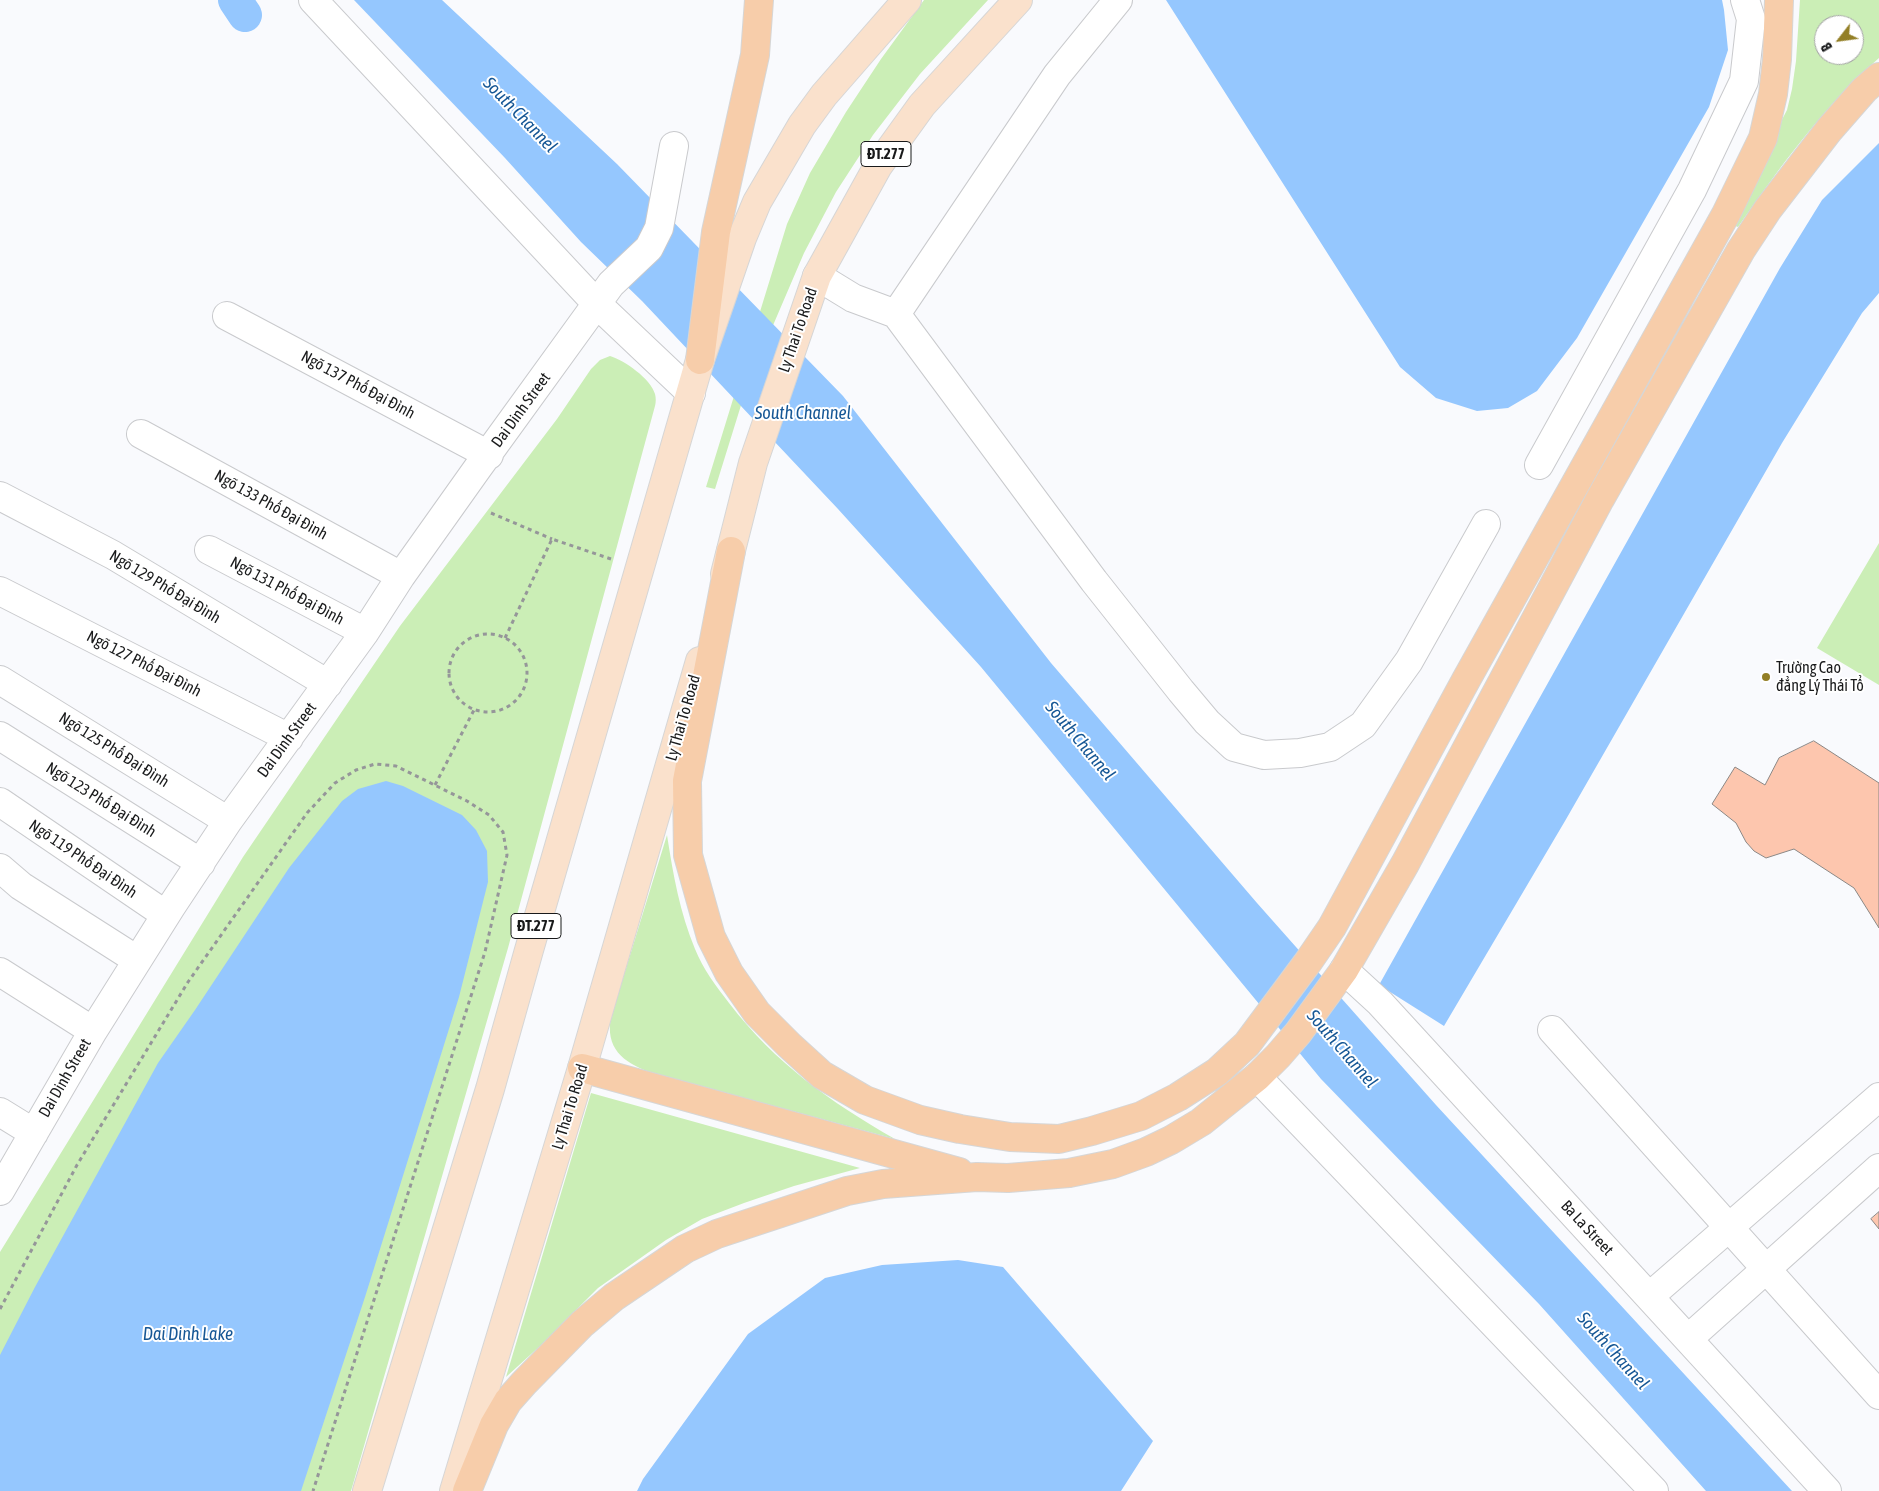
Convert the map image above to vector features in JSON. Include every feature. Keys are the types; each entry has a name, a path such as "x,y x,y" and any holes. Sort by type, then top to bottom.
{"highway":[{"path":"700,360 716,232 750,87 755,55 759,0"},
{"path":"731,551 687,781 688,855 711,937 729,973 757,1013 822,1075 865,1100 920,1120 1010,1138 1059,1139 1092,1132 1141,1116 1178,1097 1217,1072 1247,1044 1332,927 1470,671 1726,214 1763,138 1773,94 1777,59 1779,0"},
{"path":"467,1491 494,1425 508,1401 524,1383 582,1324 607,1303 685,1249 717,1234 846,1191 883,1184 1069,1173 1113,1164 1146,1152 1201,1122 1257,1077 1278,1056 1298,1033 1344,970 1405,864 1600,499 1741,250 1768,209 1824,137 1864,90 1879,77"},
{"path":"582,1068 977,1177"}],"main road":[{"name":"ĐT.277","path":"368,1491 490,1089 700,360 737,253 757,202 802,125 824,95 907,0"},
{"name":"Ly Thai To Road","path":"454,1491 582,1068 731,551 753,463 817,276 878,166 922,105 1018,0"}],"street":[{"path":"313,0 597,304 691,393"},
{"path":"896,314 1057,75 1118,0"},
{"path":"1540,465 1692,190 1744,81 1751,19 1745,0"},
{"name":"Dai Dinh Street","path":"0,1191 93,1031 228,821 328,684 365,632 401,576 611,284 649,248 658,228 674,146"},
{"path":"817,276 853,298 896,314 1100,588 1207,722 1234,747 1264,755 1300,753 1330,747 1363,725 1409,661 1486,524"},
{"name":"Ngõ 137 Phố Đại Đình","path":"227,316 489,455"},
{"name":"Ngõ 133 Phố Đại Đình","path":"141,434 401,576"},
{"name":"Ngõ 129 Phố Đại Đình","path":"0,496 113,555 328,684"},
{"name":"Ngõ 131 Phố Đại Đình","path":"209,550 365,632"},
{"name":"Ngõ 127 Phố Đại Đình","path":"0,591 289,738"},
{"name":"Ngõ 125 Phố Đại Đình","path":"0,680 228,821"},
{"name":"Ngõ 123 Phố Đại Đình","path":"0,736 201,863"},
{"name":"Ngõ 119 Phố Đại Đình","path":"0,802 166,915"},
{"path":"0,868 21,886 137,960"},
{"name":"Ba La Street","path":"1344,970 1380,1003 1650,1296 1826,1491"},
{"path":"0,972 93,1031"},
{"path":"1552,1030 1879,1395"},
{"path":"1257,1077 1654,1491"},
{"path":"1650,1296 1879,1097"},
{"path":"0,1112 34,1133"},
{"path":"1688,1339 1765,1268 1879,1168"}],"path":[{"path":"491,513 552,539 615,561"},
{"path":"505,638 552,539"},
{"path":"482,634 505,638 515,645 522,654 526,665 527,677 524,688 518,699 499,711 487,713 474,710 460,700 450,684 450,665 453,656 458,648 473,637 482,634"},
{"path":"435,785 474,710"},
{"path":"0,1309 77,1165 188,982 307,813 335,784 356,770 375,764 396,766 467,801 489,815 503,832 507,855 485,952 313,1491"}],"green space":[{"path":"924,0 988,0 920,74 873,135 836,192 804,253 747,386 715,489 706,487 787,224 810,173 846,112 881,59"},
{"path":"1800,0 1879,0 1879,58 1839,97 1803,138 1738,227 1728,223 1787,110 1792,89"},
{"name":"Dai Dinh Lake","path":"610,356 643,376 655,394 655,406 508,948 351,1491 0,1491 0,1252 243,857 400,626 557,419 591,369 600,360"},
{"path":"1879,543 1879,685 1817,648"},
{"path":"667,835 685,921 702,963 724,997 765,1045 805,1080 848,1110 895,1139 649,1072 631,1064 618,1052 611,1037 611,1017"},
{"path":"591,1093 860,1168 794,1186 744,1203 702,1219 666,1240 598,1288 506,1377"}],"water":[{"name":"South Channel","path":"354,0 442,0 617,164 843,396 1051,663 1257,903 1436,1105 1792,1491 1706,1491 1539,1304 1321,1079 981,667 838,509 642,301 581,242 505,158"},
{"path":"1166,0 1722,0 1728,50 1709,107 1577,338 1537,391 1508,408 1477,411 1436,398 1400,367"},
{"path":"1879,143 1879,293 1862,313 1782,443 1565,821 1444,1026 1379,985 1780,268 1822,200"},
{"name":"Dai Dinh Lake","path":"386,781 403,786 462,815 476,830 487,851 488,882 459,997 365,1297 301,1491 0,1491 0,1355 35,1287 158,1063 289,868 342,801 358,789"},
{"path":"958,1260 1003,1267 1153,1441 1121,1491 637,1491 643,1479 748,1334 825,1278 882,1265"}],"building":[{"path":"1814,741 1879,783 1879,928 1854,888 1794,849 1766,858 1754,851 1746,842 1736,823 1712,804 1735,767 1765,785 1779,758"},
{"path":"1879,1212 1879,1229 1871,1219"}],"waterway":[{"path":"235,0 245,15"}],"place":[{"name":"Trường Cao đẳng Lý Thái Tổ","path":"1766,677"}]}
